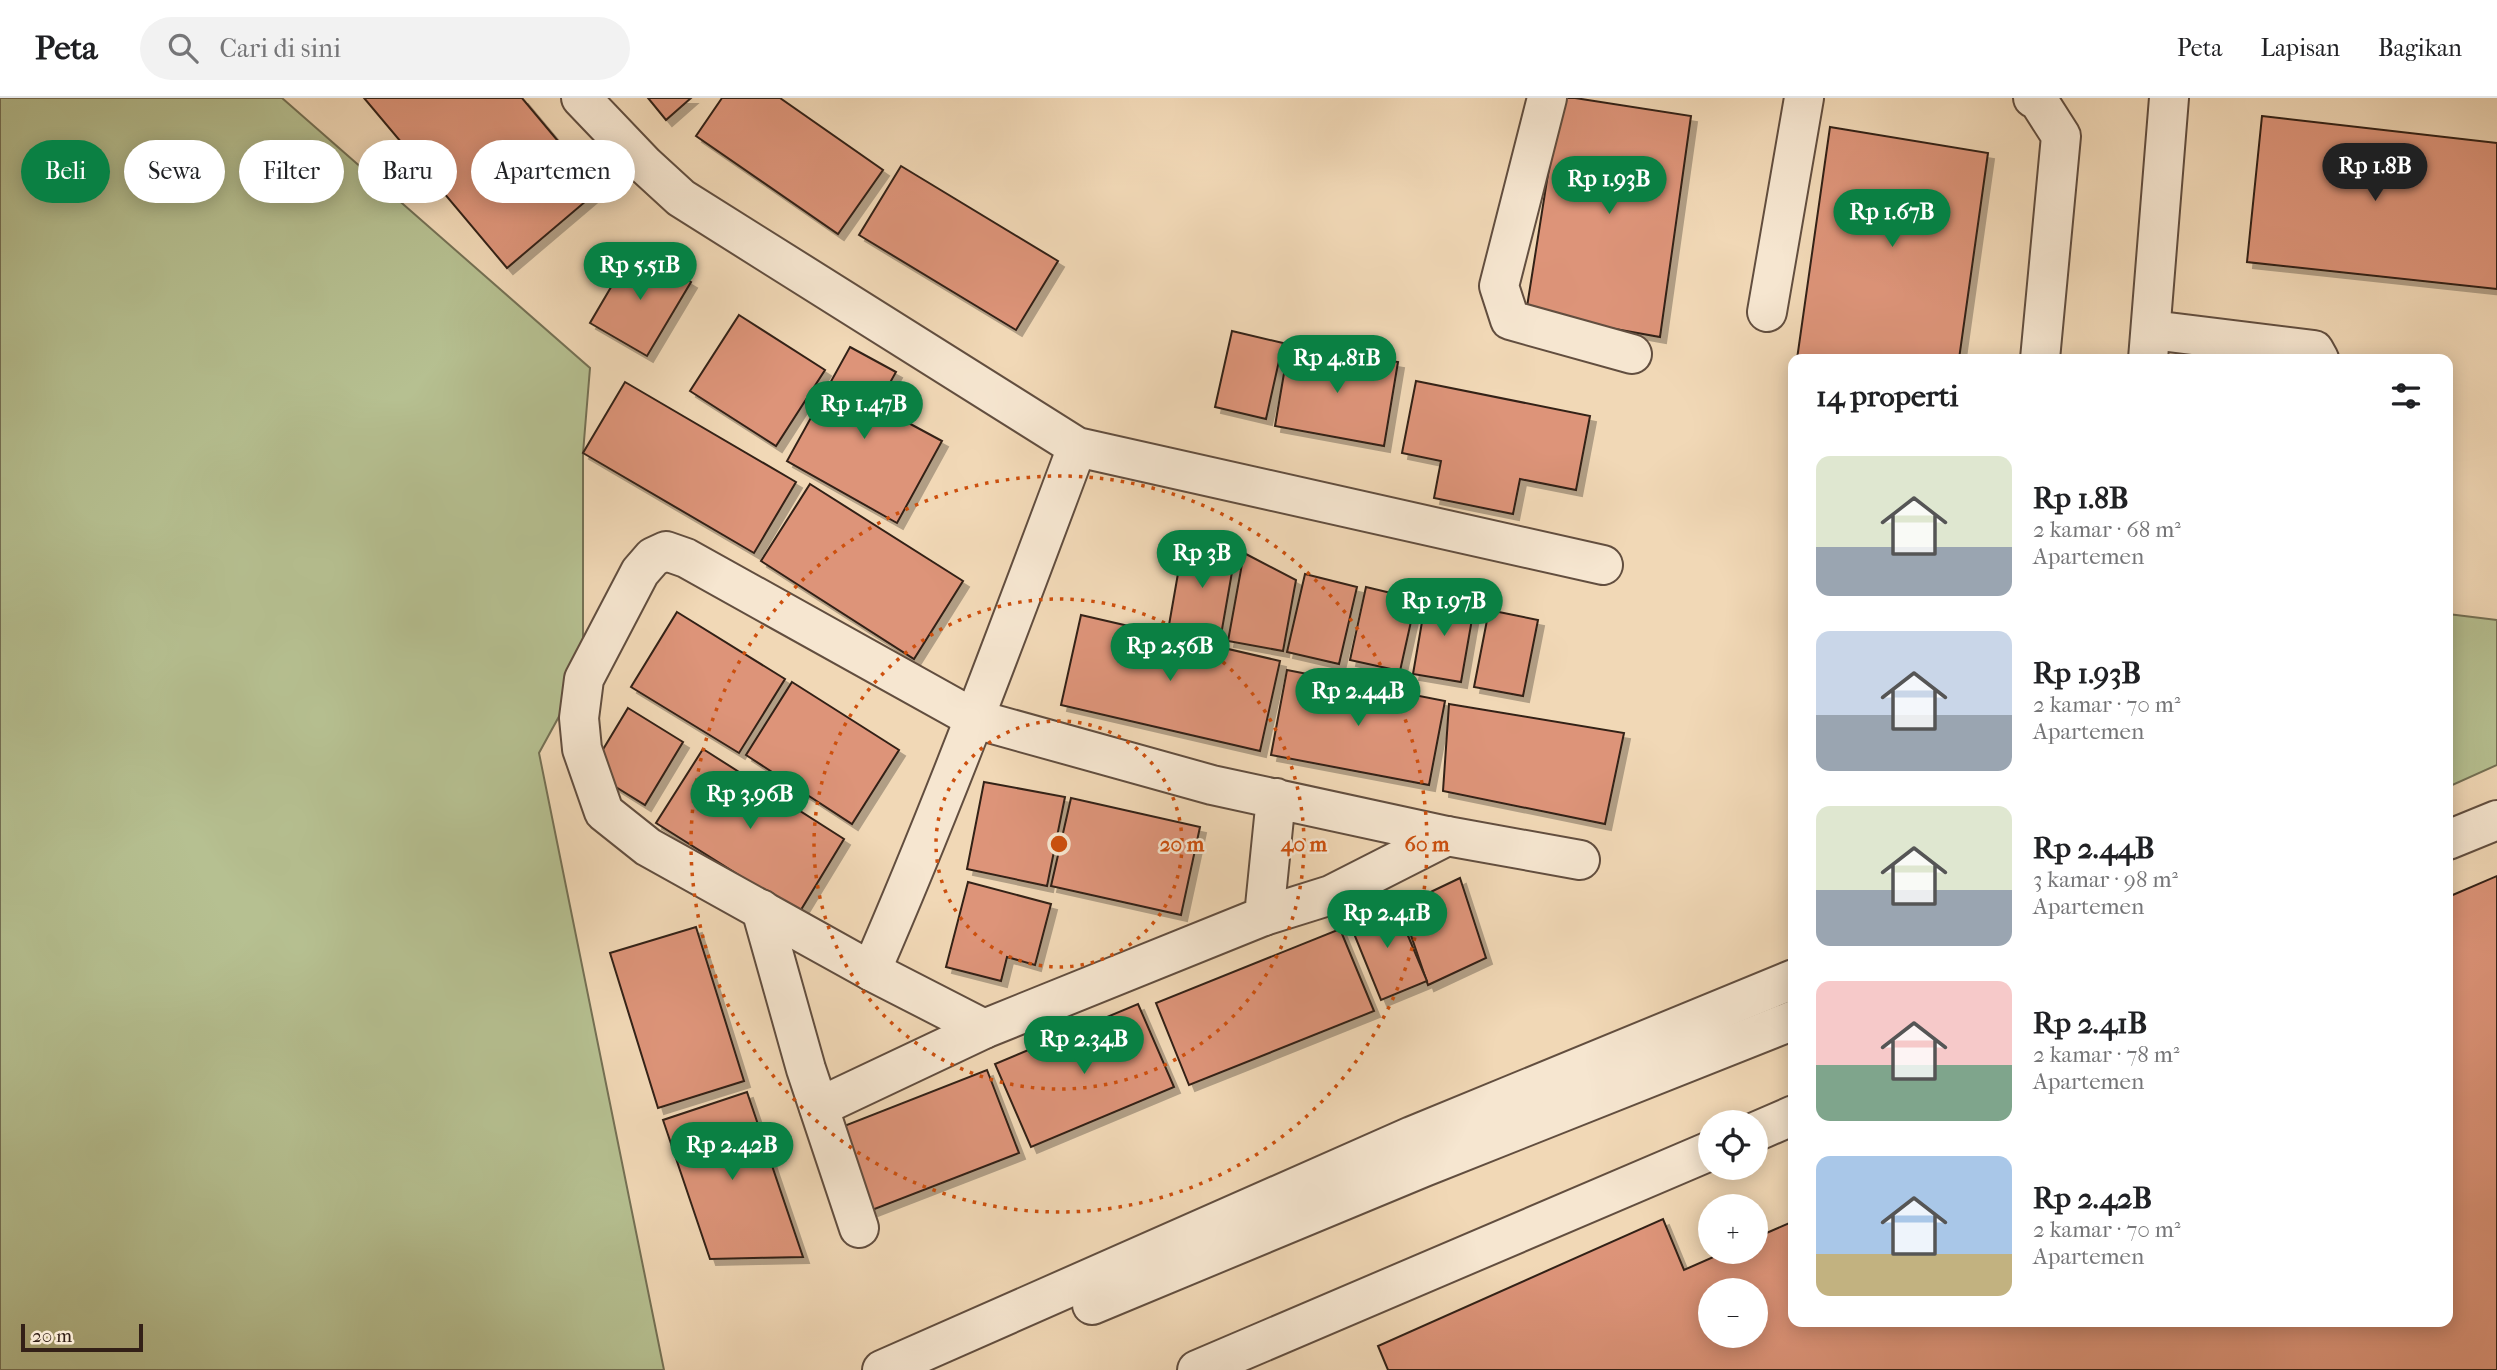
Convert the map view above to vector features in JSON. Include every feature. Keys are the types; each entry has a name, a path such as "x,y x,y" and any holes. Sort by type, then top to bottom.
{"street":[{"path":"581,98 645,165 681,198 1077,447 1603,565"},
{"path":"1547,98 1499,286 1510,320 1632,354"},
{"path":"1768,312 1804,98"},
{"path":"2034,98 2062,136 2040,354"},
{"path":"2169,98 2150,344 2314,350 2316,354"},
{"path":"871,971 975,719 1077,447"},
{"path":"984,1029 871,971 648,847 604,813 582,749 579,718 584,679 640,572 653,557 666,551 686,558 975,719 1212,785 1447,836 1580,860"},
{"path":"1264,916 1276,798"},
{"path":"2453,838 2497,820"},
{"path":"819,1107 984,1029 1264,916 1331,895 1447,836"},
{"path":"761,909 819,1107 859,1228"},
{"path":"882,1370 1412,1136 1788,981"},
{"path":"937,1370 1424,1167 1788,1022"},
{"path":"1768,1126 1788,1118"},
{"path":"1197,1370 1698,1156"}],"green space":[{"path":"0,98 282,98 330,140 239,140 239,203 344,203 344,152 358,165 358,203 402,203 590,368 583,453 583,656 568,700 539,753 664,1370 0,1370"},
{"path":"2453,615 2497,620 2497,765 2453,785"}],"building":[{"path":"364,98 522,98 557,140 471,140 471,203 584,203 507,268 452,203 457,203 457,140 399,140"},
{"path":"648,98 691,98 666,120"},
{"path":"722,98 780,98 883,170 838,234 696,136"},
{"path":"1560,98 1691,116 1660,337 1526,313"},
{"path":"2262,116 2497,143 2497,289 2247,262"},
{"path":"1830,127 1988,153 1960,354 1798,354"},
{"path":"901,166 1058,261 1016,330 859,235"},
{"path":"634,248 691,282 647,356 590,323"},
{"path":"739,315 825,370 776,446 690,391"},
{"path":"1232,331 1283,343 1266,419 1215,407"},
{"path":"1289,344 1398,362 1384,446 1275,426"},
{"path":"850,347 896,372 877,406 942,441 897,523 787,461"},
{"path":"1416,381 1590,416 1576,490 1520,479 1513,514 1434,498 1441,461 1402,453"},
{"path":"625,382 796,482 754,553 583,453"},
{"path":"810,484 963,581 914,659 761,561"},
{"path":"1183,545 1235,555 1221,635 1169,625"},
{"path":"1244,553 1296,580 1283,651 1228,641"},
{"path":"1305,574 1357,587 1339,664 1287,652"},
{"path":"1366,587 1416,599 1400,671 1350,660"},
{"path":"1427,593 1475,602 1461,682 1413,674"},
{"path":"1489,610 1538,620 1523,696 1474,687"},
{"path":"677,612 785,679 739,753 631,687"},
{"path":"1081,615 1280,661 1260,751 1061,705"},
{"path":"1287,670 1445,701 1429,785 1271,755"},
{"path":"792,682 899,750 852,824 746,755"},
{"path":"1449,704 1624,733 1605,824 1443,791"},
{"path":"628,708 683,742 645,805 590,771"},
{"path":"703,749 844,839 799,913 656,823"},
{"path":"984,782 1065,797 1047,886 967,869"},
{"path":"1071,798 1200,827 1181,915 1051,886"},
{"path":"2497,876 2497,1370 1388,1370 1378,1346 1663,1219 1684,1270 1698,1264 1768,1264 1768,1232 1788,1224 1788,1327 2453,1327 2453,895"},
{"path":"1460,878 1486,958 1428,985 1401,906"},
{"path":"968,882 1051,904 1035,965 1007,957 1001,981 946,967"},
{"path":"1393,900 1427,981 1381,1000 1348,919"},
{"path":"696,927 744,1081 658,1108 610,953"},
{"path":"1340,929 1374,1011 1189,1085 1156,1003"},
{"path":"1138,1004 1174,1087 1031,1147 995,1064"},
{"path":"987,1070 1019,1153 872,1210 839,1128"},
{"path":"747,1092 803,1257 710,1259 663,1120"}]}
